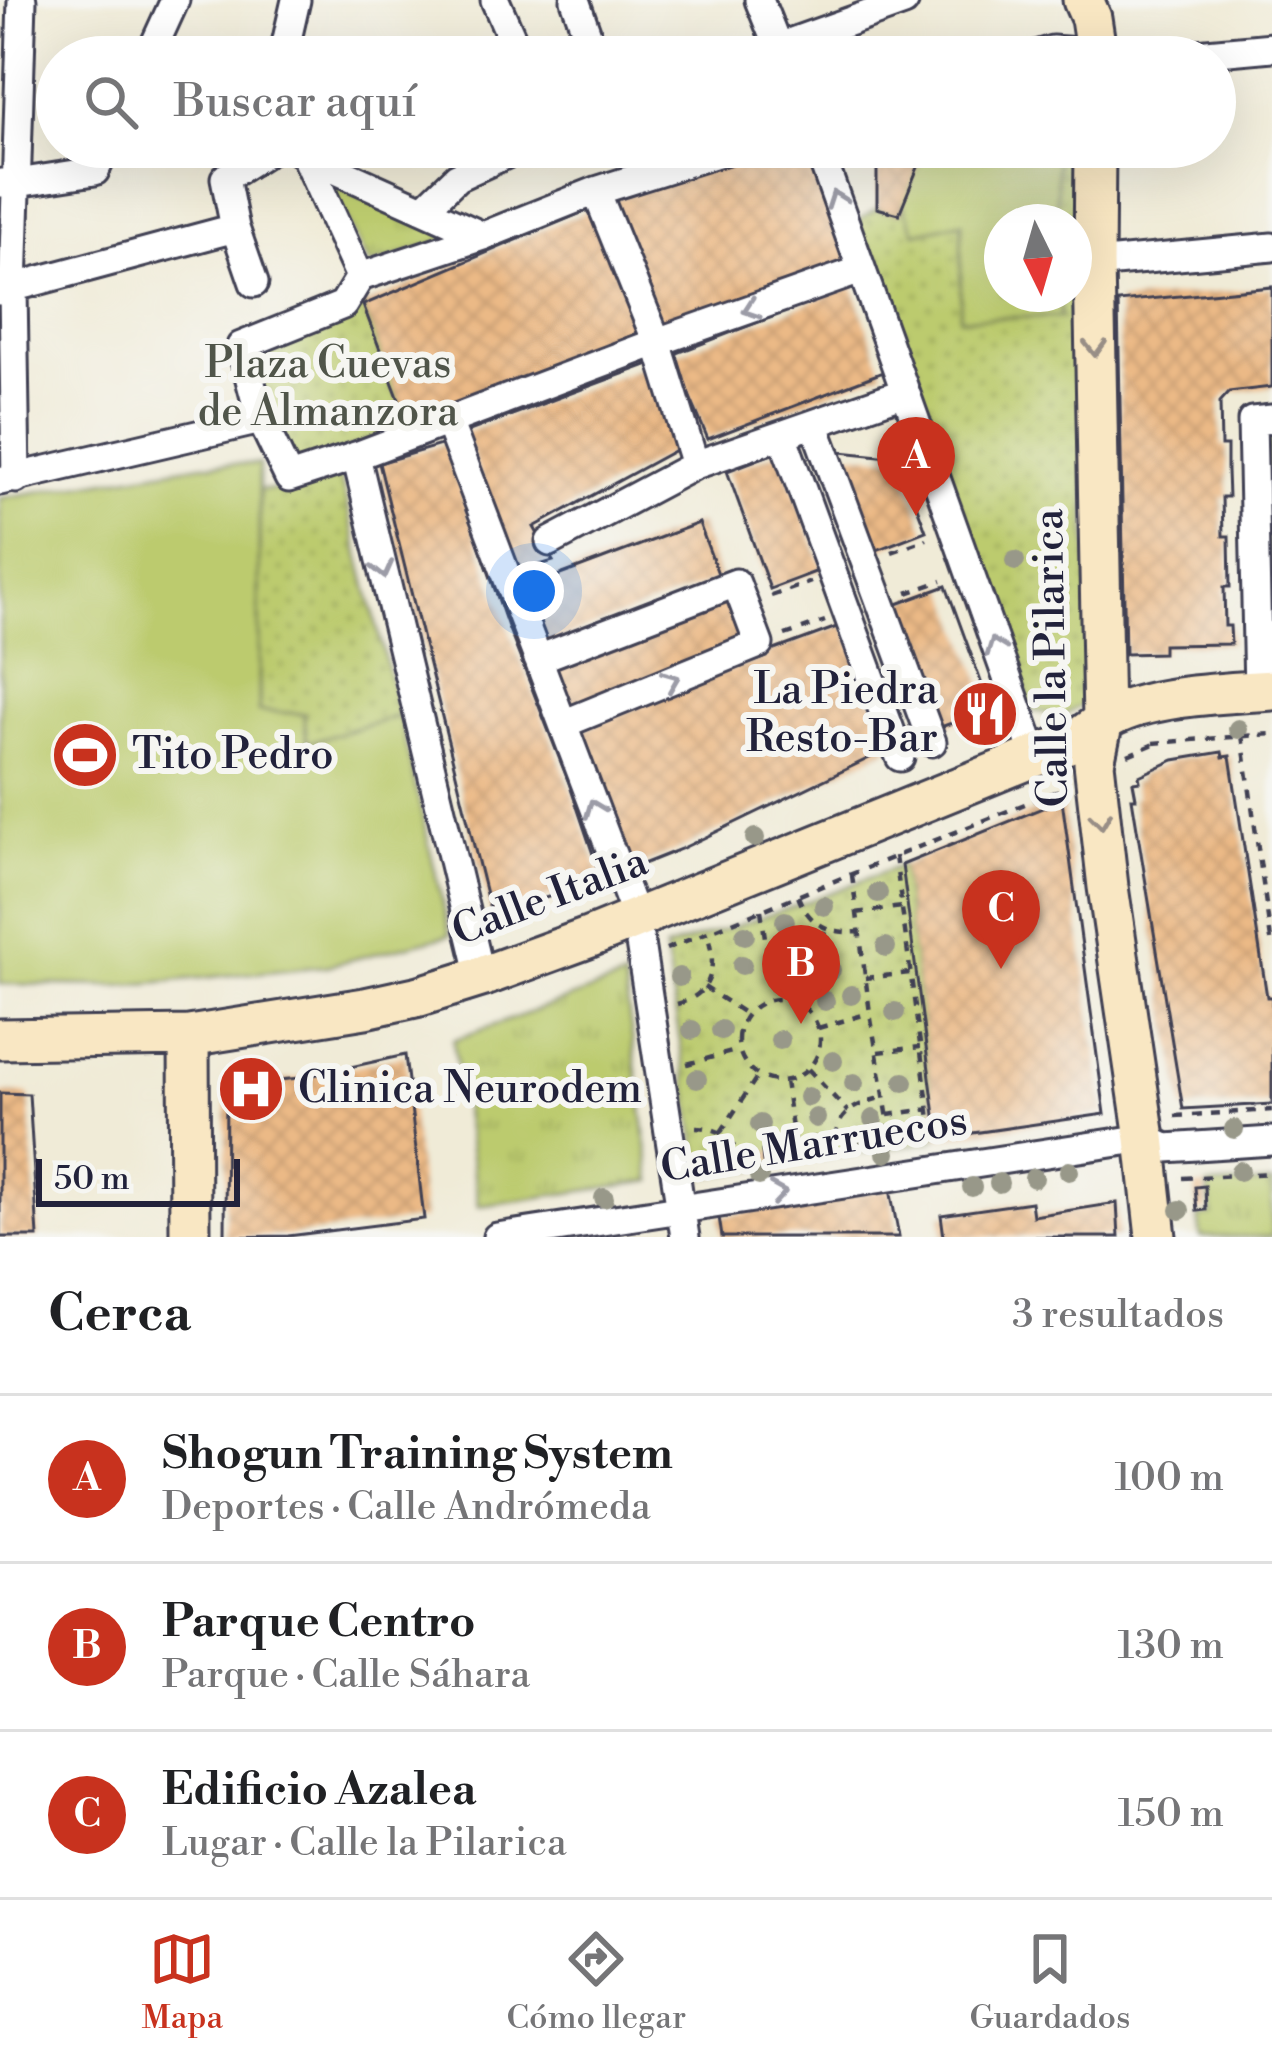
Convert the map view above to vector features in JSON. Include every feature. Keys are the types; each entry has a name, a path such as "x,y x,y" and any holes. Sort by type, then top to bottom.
{"street":[{"path":"22,0 10,102 8,480 261,420"},
{"path":"158,36 175,0"},
{"path":"288,36 296,0"},
{"path":"495,0 511,36"},
{"path":"575,0 588,36"},
{"path":"759,0 773,36"},
{"path":"821,36 904,0"},
{"path":"1083,0 1094,36"},
{"path":"1236,50 1272,47"},
{"path":"9,183 96,168"},
{"path":"239,168 225,178 254,283"},
{"path":"307,168 360,277"},
{"path":"334,168 482,236"},
{"path":"424,209 465,168"},
{"path":"669,168 360,277 343,305 242,346 261,420 289,478 861,270"},
{"path":"825,168 1035,756"},
{"name":"Calle la Pilarica","path":"1095,168 1103,722 1094,763 1160,1127 1156,1237"},
{"path":"596,191 657,342 695,464"},
{"path":"7,290 236,227"},
{"path":"1094,264 1272,248"},
{"path":"550,542 695,464 905,392"},
{"path":"1265,691 1252,421 1272,419"},
{"path":"448,421 636,917 685,1237"},
{"path":"818,434 932,742"},
{"path":"786,446 900,757"},
{"path":"356,456 481,977"},
{"path":"833,574 865,562"},
{"path":"538,659 736,583 759,644 562,724"},
{"path":"848,613 880,602"},
{"name":"Calle Italia","path":"0,1040 189,1036 420,996 533,960 1076,740 1111,716 1214,694 1265,691"},
{"path":"189,1036 190,1237"},
{"name":"Calle Marruecos","path":"496,1237 1160,1127 1166,1148 1272,1141"}],"path":[{"path":"865,562 932,537"},
{"path":"758,601 833,574"},
{"path":"880,602 947,579"},
{"path":"772,640 848,613"},
{"path":"1150,736 1154,745 1272,734"},
{"path":"1243,735 1272,947"},
{"path":"665,950 1055,791"},
{"path":"895,855 933,1142"},
{"path":"851,873 893,1148 881,1149"},
{"path":"797,895 807,915 826,929 858,932"},
{"path":"856,913 902,908"},
{"path":"761,910 774,1000"},
{"path":"798,1004 826,929"},
{"path":"671,1005 690,1000 704,987 714,963 707,932"},
{"path":"865,978 910,973"},
{"path":"704,987 747,1015"},
{"path":"774,1000 798,1004 818,1028 818,1052 797,1077 771,1081 746,1065 739,1050 740,1028 756,1007 774,1000"},
{"path":"818,1028 870,1013"},
{"path":"877,1052 920,1047"},
{"path":"679,1066 739,1050"},
{"path":"808,1069 848,1112"},
{"path":"721,1132 758,1075"},
{"path":"785,1081 797,1162"},
{"path":"828,1157 841,1155 835,1139 848,1112 862,1102 885,1097"},
{"path":"888,1115 928,1109"},
{"path":"1160,1127 1272,1110"},
{"path":"688,1127 721,1132 737,1148 742,1171 757,1169"},
{"path":"1183,1178 1272,1173"}],"green space":[{"path":"917,168 1056,168 1057,204 984,204 984,312 1060,312 1060,317 960,318 962,222 915,233 902,202"},
{"path":"918,168 1076,168 1077,204 984,204 984,312 1080,312 1092,699 1061,717 1032,710 857,222 877,208 899,214"},
{"path":"328,183 455,236 369,266"},
{"name":"Plaza Cuevas de Almanzora","path":"363,305 409,426 302,466 284,456 249,350"},
{"path":"1272,425 1272,650 1262,651 1258,427"},
{"path":"202,464 259,464 259,711 304,714 307,743 399,716 450,935 326,966 119,986 0,984 0,498"},
{"path":"340,477 399,716 306,743 259,712 259,490 301,489"},
{"path":"902,865 938,1138 702,1177 665,949"},
{"path":"624,979 652,1181 479,1206 453,1040"},
{"path":"1272,1183 1272,1237 1201,1237 1198,1217 1212,1215 1208,1186"}],"building":[{"path":"710,168 814,168 853,266 661,328 610,200"},
{"path":"877,168 918,168 899,214 877,208"},
{"path":"595,207 641,332 409,426 363,305"},
{"path":"853,286 883,372 708,439 672,355"},
{"path":"1272,287 1272,387 1229,392 1220,402 1221,446 1227,446 1228,497 1222,497 1230,587 1224,587 1225,626 1230,626 1231,644 1163,645 1163,653 1125,654 1118,302"},
{"path":"652,363 679,448 534,527 553,561 517,572 464,433"},
{"path":"444,444 602,881 491,914 379,463"},
{"path":"780,451 823,569 770,589 727,471"},
{"path":"831,451 899,458 926,531 869,553"},
{"path":"699,523 720,579 541,646 520,590"},
{"path":"946,586 991,709 935,729 889,607"},
{"path":"726,597 744,641 568,710 550,666"},
{"path":"845,624 890,748 633,868 625,860 573,734"},
{"path":"1222,752 1223,757 1230,756 1267,997 1272,997 1272,1104 1183,1109 1133,782 1174,760"},
{"path":"1062,800 1105,1114 938,1138 902,865"},
{"path":"405,1055 424,1219 288,1236 225,1237 226,1085 300,1078"},
{"path":"0,1093 29,1094 38,1237 0,1237"},
{"path":"787,1148 788,1159 763,1162 762,1151"},
{"path":"1205,1186 1206,1210 1197,1211 1195,1187"},
{"path":"890,1189 899,1237 722,1237 719,1217"},
{"path":"1031,1202 1033,1216 1117,1203 1119,1237 944,1237 941,1215"}],"place":[{"name":"Shogun Training System","path":"916,516"},
{"name":"La Piedra Resto-Bar","path":"985,714"},
{"name":"Tito Pedro","path":"85,755"},
{"name":"Edificio Azalea","path":"1001,969"},
{"name":"Parque Centro","path":"801,1024"},
{"name":"Clinica Neurodem","path":"251,1089"}]}
